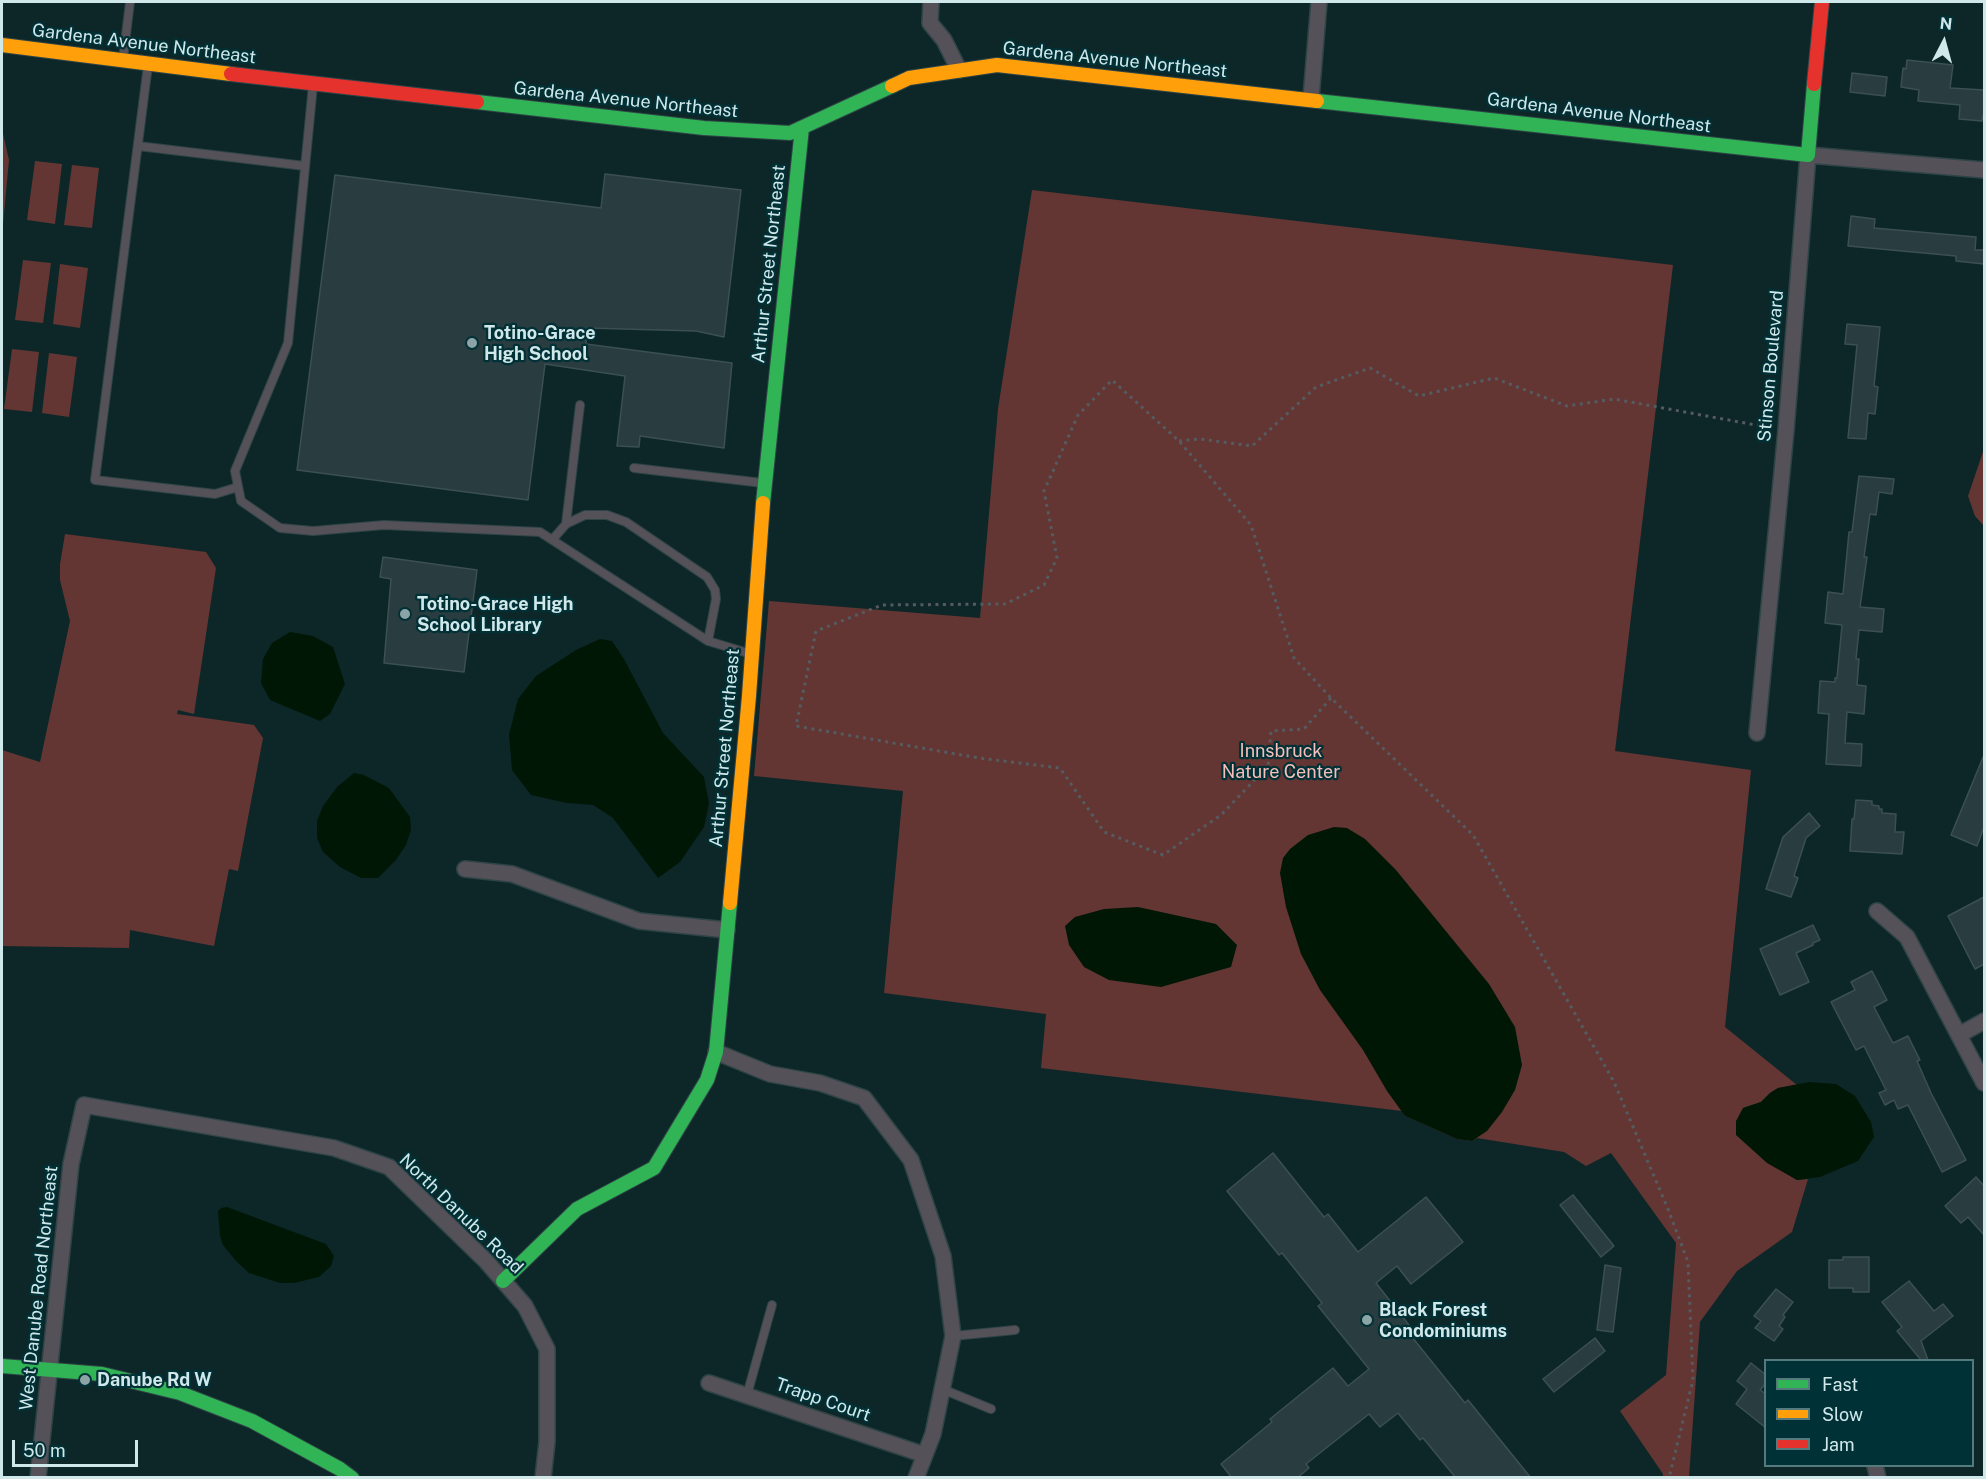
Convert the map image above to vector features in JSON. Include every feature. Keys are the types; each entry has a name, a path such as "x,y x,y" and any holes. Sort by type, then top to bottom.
{"street":[{"path":"931,2 930,23 944,40 959,70"},
{"path":"1311,98 1319,2"},
{"name":"Stinson Boulevard","path":"1757,733 1786,430 1822,2"},
{"name":"Gardena Avenue Northeast","path":"2,45 704,128 790,133 909,78 997,65 1311,98 1808,155"},
{"name":"Arthur Street Northeast","path":"503,1281 577,1209 654,1167 707,1080 716,1052 752,655 765,483 802,128"},
{"path":"1808,155 1984,170"},
{"path":"465,869 512,874 639,921 727,930"},
{"path":"1877,911 1907,937 1984,1083"},
{"path":"1959,1035 1984,1022"},
{"path":"716,1052 770,1074 820,1083 864,1098 911,1160 943,1256 952,1336 933,1434 916,1478"},
{"name":"North Danube Road","path":"84,1105 334,1148 389,1167 486,1261 525,1306 547,1349 547,1442 543,1478"},
{"name":"West Danube Road Northeast","path":"38,1478 72,1164 84,1105"},
{"path":"2,1366 102,1374 180,1393 252,1421 340,1469 352,1478"},
{"name":"Trapp Court","path":"709,1383 925,1455"}],"lane":[{"path":"123,61 130,2"},
{"path":"148,64 95,480 215,494 238,487"},
{"path":"314,83 288,343 236,471 241,501 280,528 313,531 384,525 540,532 708,641 752,655"},
{"path":"138,146 305,166"},
{"path":"566,524 580,405"},
{"path":"634,468 765,483"},
{"path":"553,539 566,524 585,515 607,515 626,522 707,577 715,590 716,599 708,641"},
{"path":"747,1395 772,1305"},
{"path":"952,1336 1015,1330"},
{"path":"942,1389 991,1409"}],"path":[{"path":"1179,441 1200,439 1252,446 1316,387 1370,368 1419,396 1494,378 1567,406 1614,399 1786,430"},
{"path":"1331,698 1304,729 1271,731 1268,766 1221,815 1163,855 1104,832 1060,768 980,758 796,726 816,632 882,605 1005,604 1044,585 1057,558 1044,491 1078,415 1112,380 1179,441 1251,525 1294,658 1331,698 1473,835 1614,1082 1688,1262 1693,1380 1669,1478"}],"green space":[{"path":"2,129 9,160 2,235"},
{"path":"35,161 62,164 55,224 27,220"},
{"path":"72,165 99,168 92,228 64,225"},
{"name":"Innsbruck Nature Center","path":"1032,190 1673,265 1615,751 1751,770 1725,1027 1797,1085 1778,1088 1761,1102 1743,1108 1784,1172 1797,1180 1808,1179 1792,1232 1737,1271 1700,1322 1689,1477 1663,1477 1620,1411 1666,1375 1676,1243 1611,1153 1586,1166 1564,1152 1477,1138 1472,1141 1457,1139 1405,1116 1402,1111 1041,1068 1046,1014 884,993 903,791 754,776 769,601 980,618 998,409"},
{"path":"23,260 51,263 43,323 15,320"},
{"path":"60,264 88,268 80,328 53,324"},
{"path":"12,349 39,352 32,412 4,409"},
{"path":"49,353 77,357 69,417 42,413"},
{"path":"1984,449 1984,526 1975,516 1968,496"},
{"path":"65,534 206,552 216,568 194,714 178,710 177,714 254,725 263,738 238,871 229,869 214,946 130,930 129,948 2,946 2,750 40,762 70,621 60,580"}],"shaded area":[{"path":"290,632 313,636 333,647 345,684 330,714 320,721 270,700 261,683 263,659 272,643"},
{"path":"600,639 612,641 663,733 704,777 709,803 704,827 680,862 658,878 613,818 593,805 567,803 531,795 512,770 509,735 518,699 536,676 576,650"},
{"path":"354,773 364,775 389,788 410,817 411,830 406,845 396,860 378,878 361,878 340,867 323,852 317,838 317,821 323,806 337,787"},
{"path":"1334,827 1347,828 1365,839 1396,870 1489,984 1515,1027 1522,1065 1515,1090 1487,1131 1472,1141 1457,1139 1405,1116 1363,1050 1320,990 1301,954 1286,907 1280,873 1283,858 1290,849 1308,835"},
{"path":"1138,907 1216,924 1237,945 1231,967 1161,987 1109,980 1084,967 1069,945 1065,926 1075,917 1104,909"},
{"path":"1809,1082 1836,1084 1855,1096 1871,1122 1874,1137 1858,1161 1820,1177 1797,1180 1767,1163 1736,1135 1736,1121 1743,1108 1761,1102 1778,1088"},
{"path":"227,1207 326,1244 334,1256 331,1266 319,1277 294,1283 280,1283 249,1273 223,1245 220,1236 218,1211"}],"building":[{"path":"1907,60 1953,65 1950,88 1984,90 1982,121 1959,119 1960,105 1918,101 1919,90 1901,87 1903,68 1906,69"},
{"path":"1852,73 1887,77 1885,96 1850,92"},
{"name":"Totino-Grace High School","path":"605,174 741,190 724,337 696,331 587,328 586,344 732,363 724,448 640,436 639,447 617,446 625,376 545,364 528,500 297,470 335,175 601,208"},
{"path":"1851,216 1875,219 1874,228 1976,237 1975,250 1984,250 1984,264 1956,261 1956,256 1848,246"},
{"path":"1847,324 1880,327 1874,386 1878,387 1875,414 1868,413 1866,439 1848,438 1857,345 1845,344"},
{"path":"1859,476 1894,479 1892,494 1879,492 1876,515 1870,514 1864,557 1867,557 1860,607 1884,609 1882,632 1859,630 1856,659 1859,659 1857,685 1866,686 1864,714 1847,712 1845,743 1862,744 1861,766 1826,764 1829,714 1818,713 1820,681 1835,682 1837,678 1842,625 1825,623 1828,592 1843,594 1849,532 1852,532"},
{"name":"Totino-Grace High School Library","path":"383,557 477,570 464,672 384,663 391,579 380,577"},
{"path":"1984,755 1984,827 1977,846 1951,835"},
{"path":"1856,800 1872,801 1872,805 1882,809 1882,813 1896,814 1895,832 1904,832 1902,854 1850,851"},
{"path":"1809,813 1820,826 1806,838 1794,876 1798,878 1791,897 1766,889 1783,837"},
{"path":"1984,897 1984,964 1975,969 1948,916"},
{"path":"1813,925 1820,940 1796,953 1809,982 1780,995 1760,949"},
{"path":"1872,971 1887,1000 1874,1007 1893,1043 1908,1036 1920,1060 1917,1061 1931,1093 1966,1160 1942,1172 1908,1105 1898,1109 1894,1100 1885,1105 1879,1093 1886,1090 1864,1046 1856,1050 1831,1002 1855,990 1851,982"},
{"name":"Black Forest Condominiums","path":"1273,1153 1324,1217 1328,1214 1358,1252 1426,1197 1463,1242 1411,1284 1397,1266 1376,1283 1416,1334 1412,1337 1465,1403 1468,1400 1531,1478 1456,1478 1423,1438 1420,1440 1398,1413 1380,1427 1369,1414 1306,1464 1309,1468 1297,1478 1232,1478 1221,1464 1272,1422 1270,1419 1333,1368 1348,1386 1369,1369 1318,1306 1322,1303 1282,1253 1279,1255 1227,1191"},
{"path":"1976,1177 1984,1186 1984,1235 1968,1217 1961,1223 1945,1206"},
{"path":"1573,1195 1614,1246 1601,1257 1560,1205"},
{"path":"1843,1257 1869,1257 1869,1292 1853,1292 1853,1288 1829,1288 1829,1260 1843,1260"},
{"path":"1605,1265 1621,1268 1613,1332 1597,1330"},
{"path":"1909,1281 1934,1311 1943,1304 1953,1316 1921,1341 1928,1359 1920,1359 1897,1331 1902,1327 1882,1302"},
{"path":"1776,1289 1793,1302 1783,1315 1785,1317 1779,1326 1783,1329 1774,1341 1755,1328 1761,1321 1754,1316"},
{"path":"1595,1338 1605,1351 1554,1392 1543,1379"},
{"path":"1751,1363 1764,1373 1764,1385 1760,1390 1764,1393 1764,1426 1736,1404 1747,1389 1737,1381"}],"traffic: fast":[{"path":"1317,101 1808,155 1814,84"},
{"path":"477,102 704,128 790,133 892,86"},
{"path":"763,503 802,128"},
{"path":"503,1281 577,1209 654,1168 707,1080 716,1052 730,903"},
{"path":"2,1366 102,1374 180,1393 252,1421 340,1469 352,1478"}],"traffic: slow":[{"path":"2,45 231,74"},
{"path":"892,86 909,78 997,65 1317,101"},
{"path":"730,903 749,696 763,503"}],"traffic: jam":[{"path":"1814,84 1822,2"},
{"path":"231,74 477,102"}],"place":[{"name":"Totino-Grace High School","path":"472,343"},
{"name":"Totino-Grace High School Library","path":"405,614"},
{"name":"Black Forest Condominiums","path":"1367,1320"},
{"name":"Danube Rd W","path":"85,1380"}]}
